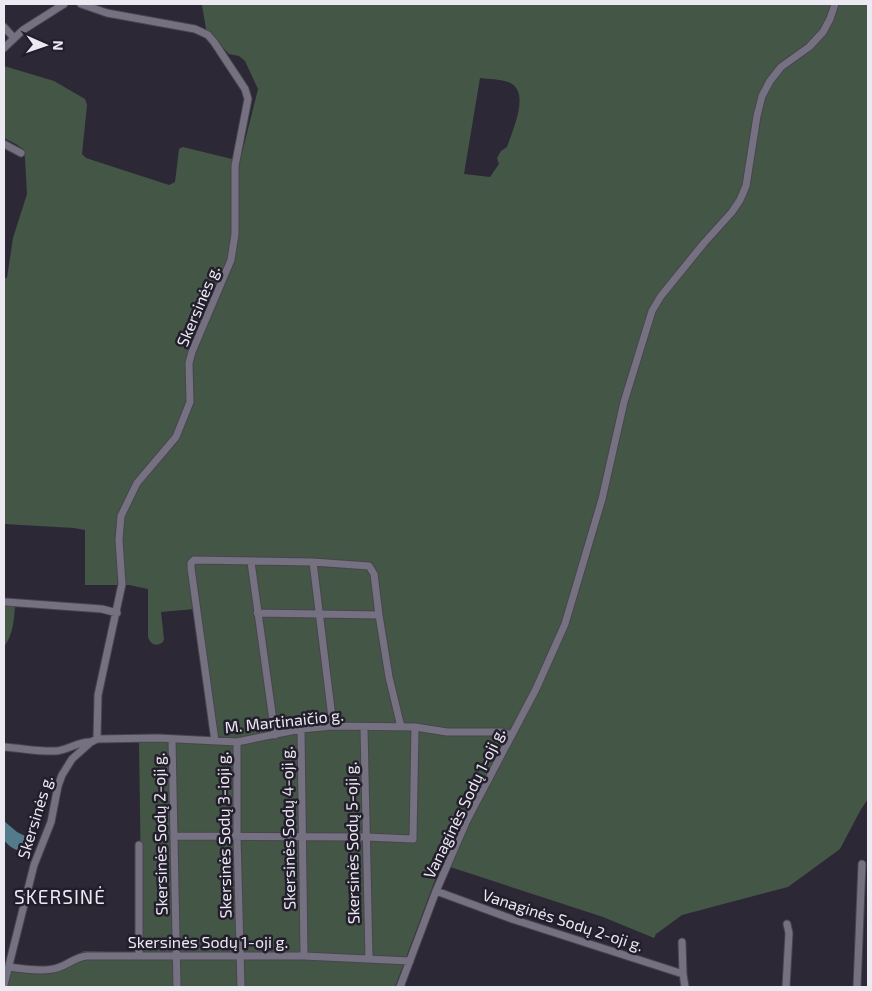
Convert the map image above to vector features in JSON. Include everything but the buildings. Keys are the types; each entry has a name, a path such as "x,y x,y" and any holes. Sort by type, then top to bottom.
{"street":[{"path":"4,48 32,23 64,4"},
{"name":"Skersinės g.","path":"4,985 34,865 51,822 62,775 72,759 94,741 98,695 122,584 119,540 121,516 137,484 176,437 190,402 189,362 192,352 230,266 235,234 235,166 248,99 246,89 208,35 185,26 107,13 81,4"},
{"name":"Vanaginės Sodų 1-oji g.","path":"400,987 436,891 467,820 536,688 565,624 602,499 624,402 652,312 661,296 740,200 746,186 762,96 770,81 781,67 808,47 823,32 835,4"},
{"path":"4,27 14,38"},
{"path":"4,144 22,153"},
{"path":"215,741 191,563 194,560 312,562 369,566 374,574 389,678 401,727"},
{"path":"251,562 275,736"},
{"path":"312,562 333,726"},
{"path":"6,602 102,609 117,613"},
{"path":"257,613 379,615"},
{"name":"M. Martinaičio g.","path":"4,746 56,751 71,748 83,741 172,739 237,742 275,736 300,729 333,726 364,728 415,727 448,732 502,732 512,735"},
{"path":"174,836 366,837 413,840 415,727"},
{"name":"Skersinės Sodų 5-oji g.","path":"364,728 369,958"},
{"name":"Skersinės Sodų 4-oji g.","path":"300,729 304,956"},
{"name":"Skersinės Sodų 2-oji g.","path":"172,739 177,987"},
{"name":"Skersinės Sodų 3-ioji g.","path":"237,742 237,837 241,987"},
{"path":"139,845 139,955"},
{"path":"857,987 862,864"},
{"name":"Vanaginės Sodų 2-oji g.","path":"436,891 683,974"},
{"path":"786,987 788,924"},
{"path":"682,942 685,987"},
{"name":"Skersinės Sodų 1-oji g.","path":"9,967 53,969 80,957 139,955 304,956 410,961"}],"green space":[{"path":"868,4 868,799 840,849 788,887 682,915 656,934 654,938 603,917 441,864 395,987 5,987 11,964 52,967 84,951 142,953 139,740 212,743 194,609 161,612 164,639 160,644 154,644 148,637 148,589 129,585 85,585 85,530 4,524 4,278 7,278 13,238 27,194 23,149 4,138 4,66 54,81 85,99 87,105 82,154 86,158 169,185 175,182 179,149 183,147 240,161 258,89 245,61 239,56 229,54 206,29 202,5","holes":["480,78 505,81 515,86 519,93 520,102 516,122 507,147 501,151 497,158 499,164 490,177 464,174"]},
{"path":"4,604 15,605 11,632 4,647"}],"water":[{"path":"4,821 17,832 31,839 33,844 31,849 20,851 6,843 4,840"}],"district":[{"name":"SKERSINĖ","path":"60,897"}]}
